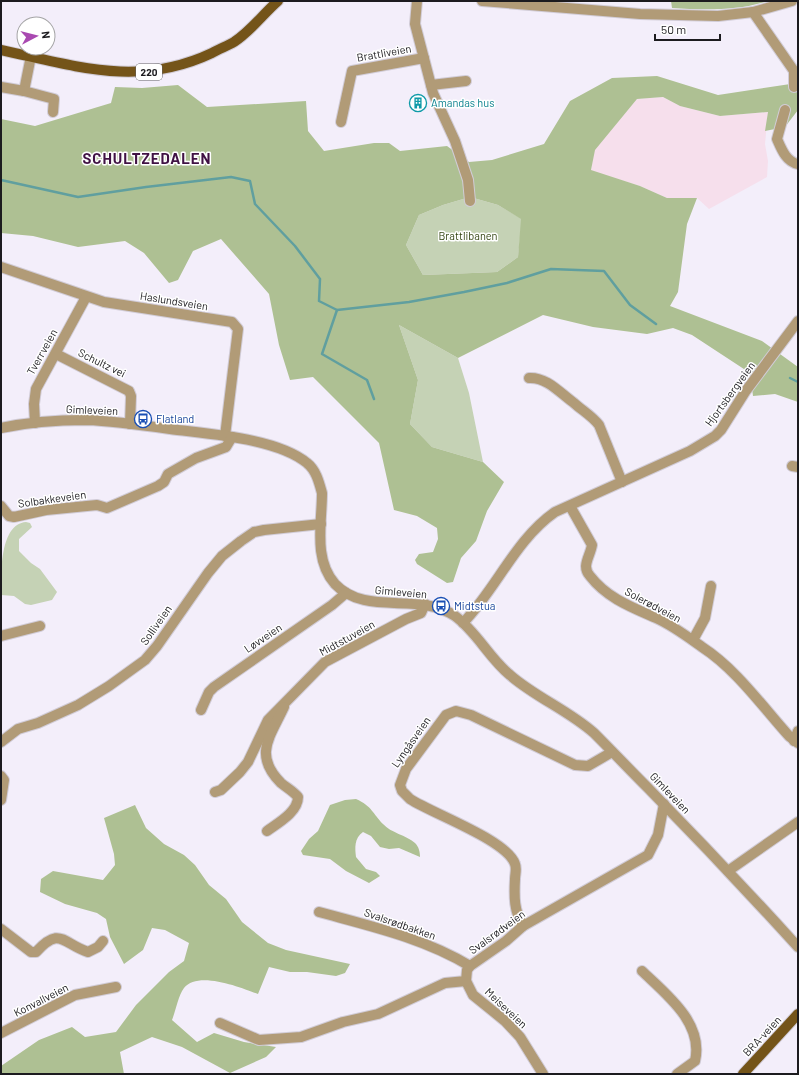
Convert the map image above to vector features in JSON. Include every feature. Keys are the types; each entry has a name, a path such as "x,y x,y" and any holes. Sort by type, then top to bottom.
{"main road":[{"name":"220","path":"31,56 95,70 153,72 195,60 234,42 256,24 278,1"},
{"name":"220","path":"1,50 16,53"},
{"name":"BRA-veien","path":"743,1074 798,1014"}],"street":[{"name":"Brattliveien","path":"417,1 415,24 431,86 438,106 455,141 468,180 470,201"},
{"path":"482,1 681,16 720,16 753,12 792,1"},
{"path":"753,12 794,72 794,87"},
{"path":"24,91 31,56"},
{"name":"Brattliveien","path":"342,122 352,71 424,58"},
{"path":"431,86 466,81"},
{"path":"1,87 54,99 53,112"},
{"path":"785,110 777,138 786,156 791,162 798,164"},
{"name":"Haslundsveien","path":"1,267 104,302 232,322 238,329 229,437"},
{"name":"Tverrveien","path":"35,423 34,404 36,389 86,297"},
{"name":"Hjortsbergveien","path":"463,623 528,536 547,517 690,451 721,430 745,392 798,321"},
{"name":"Schultz vei","path":"56,354 129,391 131,396 130,424"},
{"path":"529,378 535,378 550,384 594,418 602,431 622,482"},
{"name":"Gimleveien","path":"1,428 35,423 85,420 130,424 229,437 296,455 310,465 322,492 322,560 327,573 346,593 363,600 425,604 446,611 463,623 511,676 583,725 612,752 728,871 798,947"},
{"name":"Solbakkeveien","path":"1,506 9,516 14,517 46,510 97,505 107,508 158,486 164,482 168,474 190,461 226,447 229,437"},
{"name":"Solerødveien","path":"570,506 592,546 585,563 585,568 589,576 606,592 626,606 657,619 693,640 718,658 797,739"},
{"name":"Solliveien","path":"1,742 18,729 38,723 78,705 109,686 145,660 222,556 254,532 321,524"},
{"path":"693,640 705,618 711,586"},
{"name":"Løvveien","path":"201,710 209,692 214,687 332,605 346,593"},
{"name":"Midtstuveien","path":"215,792 221,790 240,772 248,762 268,720 325,662 421,613 425,604"},
{"path":"1,636 40,626"},
{"name":"Midtstuveien","path":"267,832 292,811 298,803 298,797 282,783 268,767 265,756 273,730 286,701"},
{"name":"Lyngåsveien","path":"523,926 516,912 514,900 516,866 513,859 506,852 483,837 410,799 402,791 400,785 406,769 446,714 456,711 471,715 575,765 588,766 612,752"},
{"path":"1,776 4,780 1,800"},
{"name":"Svalsrødveien","path":"466,981 467,970 470,966 506,941 523,926 648,855 658,835 664,804"},
{"path":"728,871 798,822"},
{"name":"Svalsrødbakken","path":"319,912 390,931 452,955 470,966"},
{"path":"1,929 31,952 36,952 49,939 57,938 68,941 88,952 98,947 103,941"},
{"path":"642,971 678,1007 690,1025 697,1043 694,1061 677,1074"},
{"path":"220,1023 259,1040 301,1037 343,1022 378,1014 438,986 466,981"},
{"name":"Meiseveien","path":"466,981 473,995 505,1021 520,1037 542,1074"},
{"name":"Konvallveien","path":"1,1033 75,995 116,987"}],"shaded area":[{"path":"663,97 680,106 720,116 768,112 765,144 768,161 767,177 709,209 697,198 667,198 640,186 591,171 594,150 637,99"}],"green space":[{"path":"671,1 768,1 744,7 708,9 672,8"},
{"path":"657,76 718,95 797,83 798,110 785,127 765,131 768,112 720,116 680,106 663,97 637,99 595,150 591,170 640,186 667,198 697,198 687,224 678,292 670,306 762,341 798,367 798,402 775,394 753,396 750,373 692,335 673,328 647,334 593,327 543,315 458,358 399,325 418,380 410,424 432,447 483,462 504,482 487,511 476,541 461,558 453,582 447,583 417,564 415,560 419,554 433,552 438,539 437,528 417,516 394,510 379,443 313,377 290,380 279,345 269,294 221,239 193,251 178,280 169,283 144,253 125,241 78,247 33,236 1,233 1,119 35,126 111,103 115,87 142,88 178,85 207,107 306,101 308,131 324,151 374,143 389,143 400,151 447,146 469,162 492,160 544,144 570,101 612,78","holes":["470,197 498,205 521,219 518,257 497,272 423,275 406,245 419,215 443,205"]},
{"name":"Brattlibanen","path":"470,197 498,205 522,219 518,257 497,272 423,275 406,245 419,215 443,205"},
{"path":"399,325 458,358 469,393 483,462 432,447 410,424 418,380"},
{"path":"26,522 30,523 32,527 19,539 19,551 31,563 40,569 57,592 52,600 31,605 25,604 14,596 1,595 2,562 7,540 11,531 17,525"},
{"path":"356,799 369,807 386,827 415,843 419,850 420,857 399,848 389,849 380,847 371,836 363,832 358,837 355,847 356,857 366,869 376,872 380,876 369,883 346,871 330,859 303,855 301,851 309,839 318,831 330,805 345,800"},
{"path":"135,805 146,828 164,844 184,855 195,865 209,885 226,899 242,922 268,943 286,950 350,964 345,973 336,976 307,972 290,972 269,967 258,994 242,988 209,980 199,980 184,988 172,1020 197,1042 214,1033 244,1042 276,1047 266,1057 230,1073 182,1047 152,1037 120,1052 124,1074 1,1074 1,1066 39,1040 72,1027 85,1037 116,1032 136,1005 169,972 184,961 189,943 165,930 152,928 143,950 124,964 110,937 106,919 97,913 65,904 40,892 41,879 53,871 103,880 115,865 114,854 104,818"}],"waterway":[{"path":"1,180 78,197 231,177 250,181 255,204 295,246 320,279 319,301 337,310 322,354 367,380 374,399"},
{"path":"337,310 409,302 464,292 507,283 551,269 604,271 630,305 656,324"},
{"path":"790,378 798,382"}],"place":[{"name":"Amandas hus","path":"418,103"},
{"name":"Flatland","path":"143,419"},
{"name":"Midtstua","path":"441,606"}],"district":[{"name":"SCHULTZEDALEN","path":"147,159"}]}
